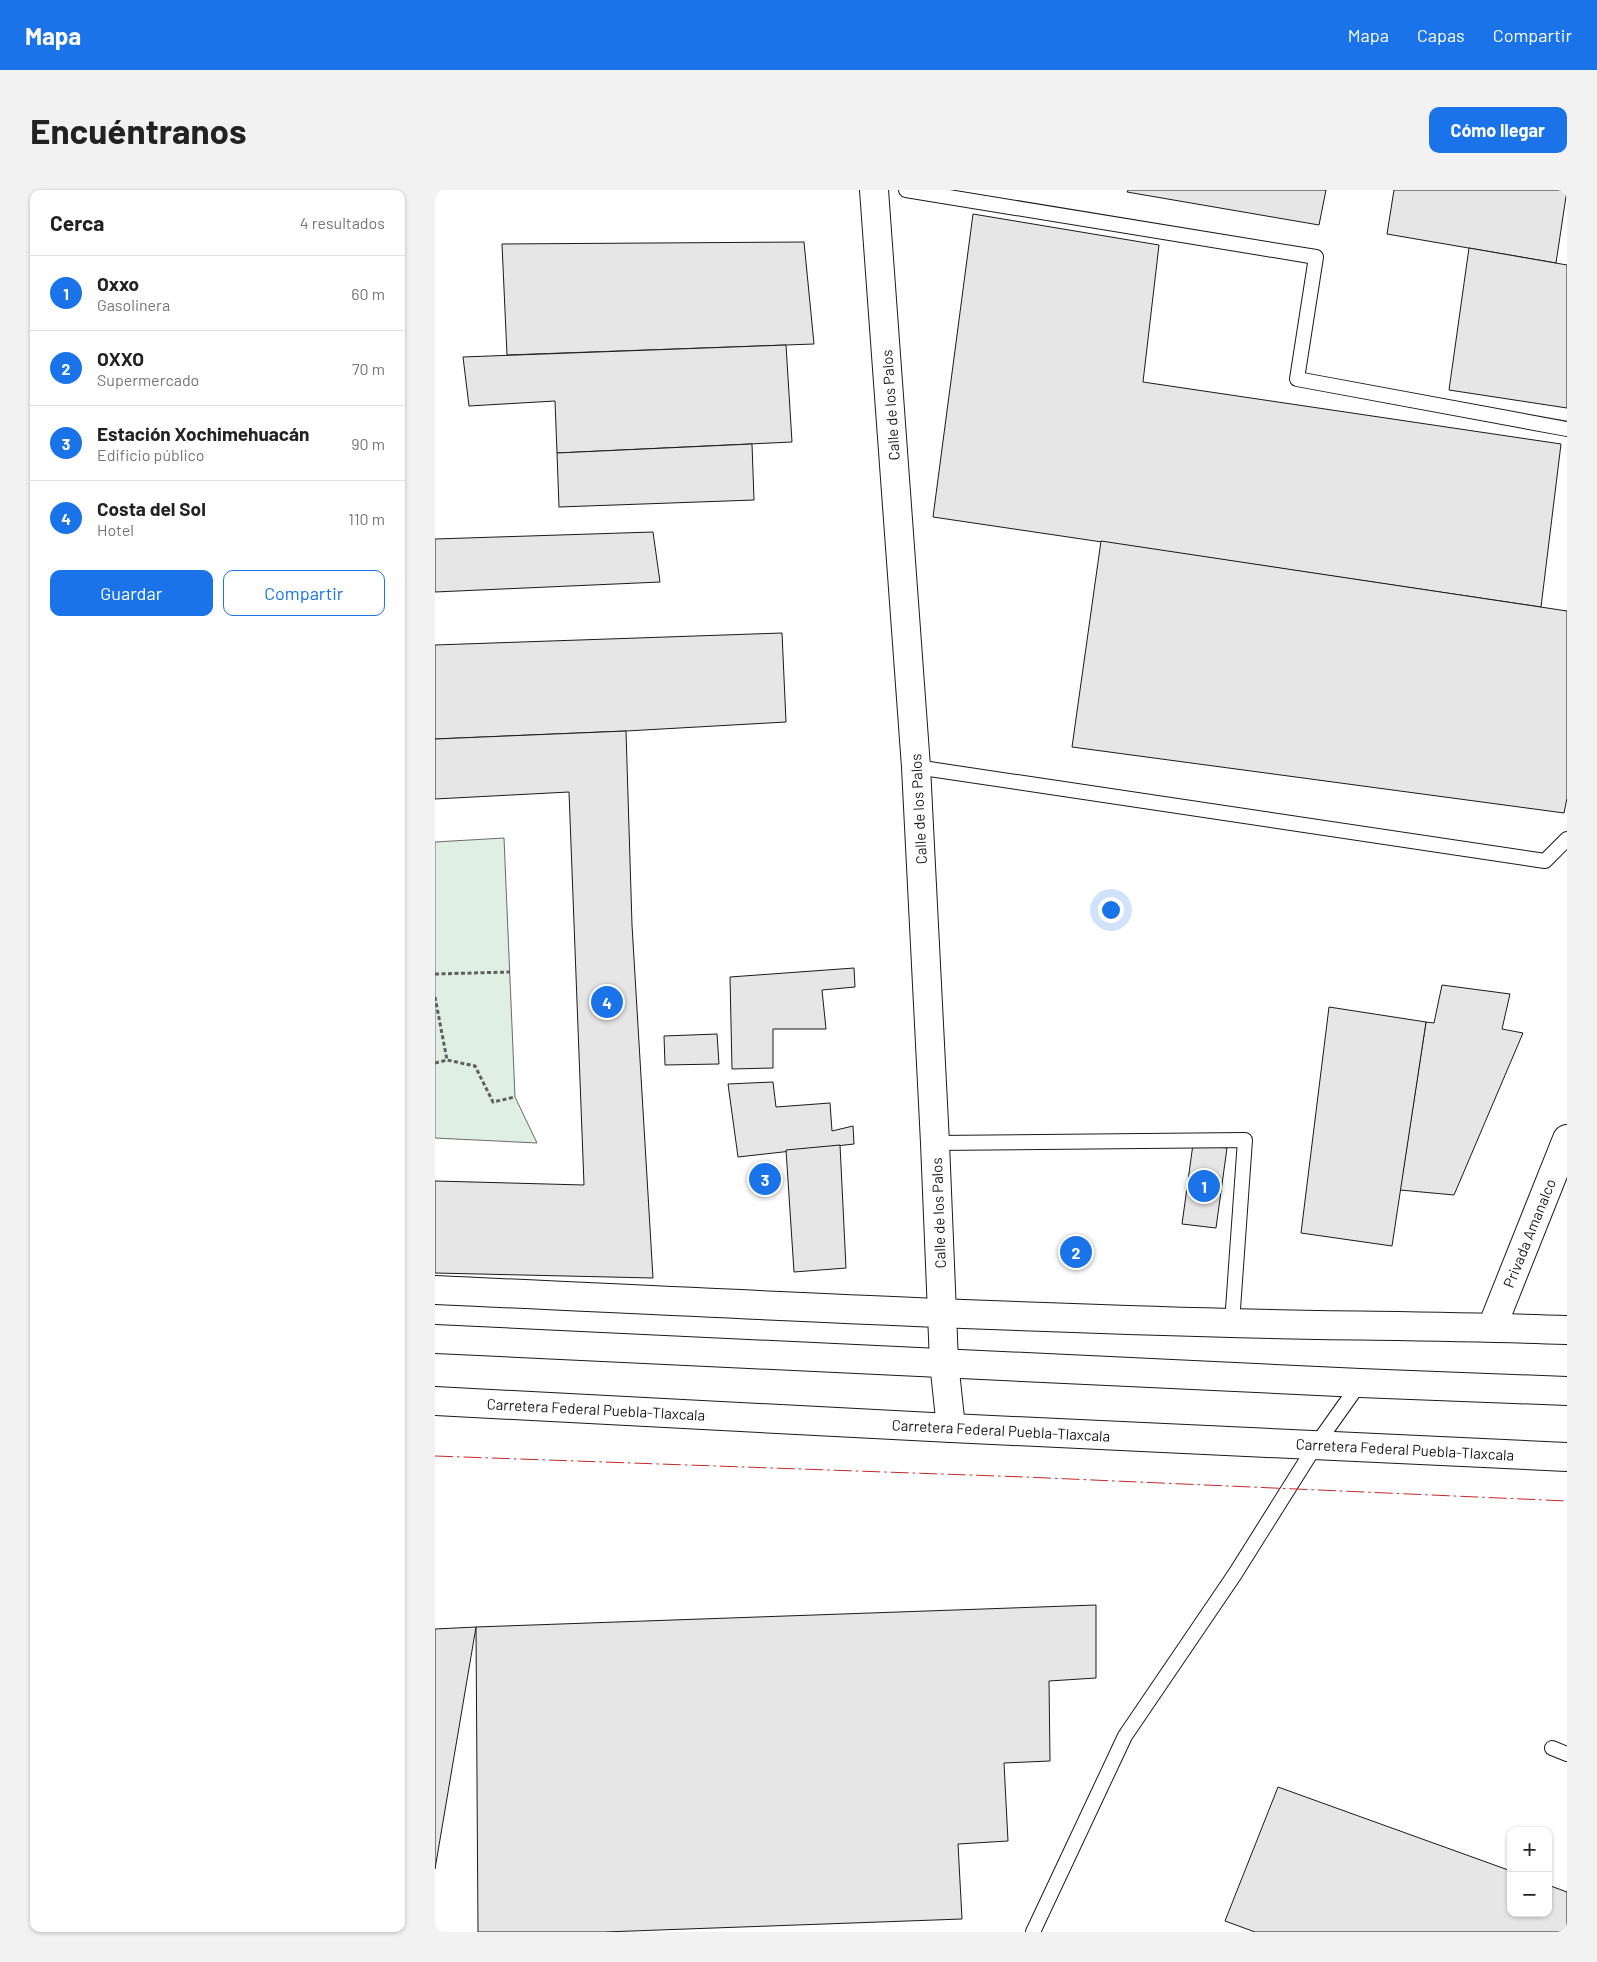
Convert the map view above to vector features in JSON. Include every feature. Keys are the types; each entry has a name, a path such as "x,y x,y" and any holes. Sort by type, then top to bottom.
{"main road":[{"name":"Calle de los Palos","path":"874,190 916,767 944,1362 951,1428"},
{"name":"Privada Amanalco","path":"1492,1327 1567,1139"},
{"path":"435,1290 942,1313 1232,1323 1567,1330"},
{"path":"435,1339 1360,1383 1567,1391"},
{"name":"Carretera Federal Puebla-Tlaxcala","path":"435,1401 1567,1457"}],"lane":[{"path":"906,190 1316,257 1297,379 1567,429"},
{"path":"916,767 1545,861 1567,839"},
{"path":"935,1142 1245,1140 1232,1323"},
{"path":"1033,1932 1125,1736 1235,1574 1316,1445 1360,1383"},
{"path":"1552,1748 1567,1754"}],"path":[{"path":"435,974 510,972"},
{"path":"435,997 447,1060"},
{"path":"435,1063 447,1060 475,1066 493,1102 515,1097"}],"green space":[{"path":"504,838 515,1097 537,1143 435,1138 435,842"}],"building":[{"path":"1128,190 1326,190 1319,225 1127,192"},
{"path":"1394,190 1567,190 1556,263 1387,234"},
{"path":"973,214 1159,245 1143,382 1561,444 1541,607 933,517"},
{"path":"804,242 814,344 507,355 502,244"},
{"path":"1469,248 1567,265 1567,408 1449,390"},
{"path":"786,345 792,442 557,453 555,401 469,406 463,357"},
{"path":"752,444 754,500 559,507 557,453"},
{"path":"653,532 660,582 435,592 435,539"},
{"path":"1101,541 1567,611 1567,798 1564,813 1072,747"},
{"path":"782,633 786,722 435,739 435,645"},
{"path":"626,731 632,925 653,1278 435,1273 435,1181 584,1185 569,792 435,799 435,739"},
{"path":"854,968 855,987 822,990 826,1029 773,1029 773,1068 732,1069 730,977"},
{"path":"1442,985 1510,994 1502,1029 1523,1033 1454,1195 1400,1190 1426,1022 1434,1023"},
{"path":"1329,1007 1426,1022 1392,1246 1301,1233"},
{"path":"717,1034 719,1064 665,1065 664,1036"},
{"path":"773,1082 776,1107 830,1103 832,1131 853,1126 854,1144 738,1157 728,1084"},
{"path":"1193,1144 1227,1148 1216,1228 1182,1224"},
{"path":"840,1145 846,1268 794,1272 786,1150"},
{"path":"1096,1605 1096,1678 1049,1681 1050,1761 1004,1763 1008,1841 958,1844 962,1919 604,1932 478,1932 476,1627"},
{"path":"476,1627 435,1869 435,1629"},
{"path":"1278,1787 1507,1870 1507,1917 1552,1917 1552,1886 1567,1892 1567,1932 1255,1932 1225,1921"}],"power":[{"path":"435,1456 1025,1477 1567,1501"}],"place":[{"name":"Costa del Sol","path":"607,1002"},
{"name":"Estación Xochimehuacán","path":"765,1179"},
{"name":"Oxxo","path":"1204,1186"},
{"name":"OXXO","path":"1076,1252"}]}
